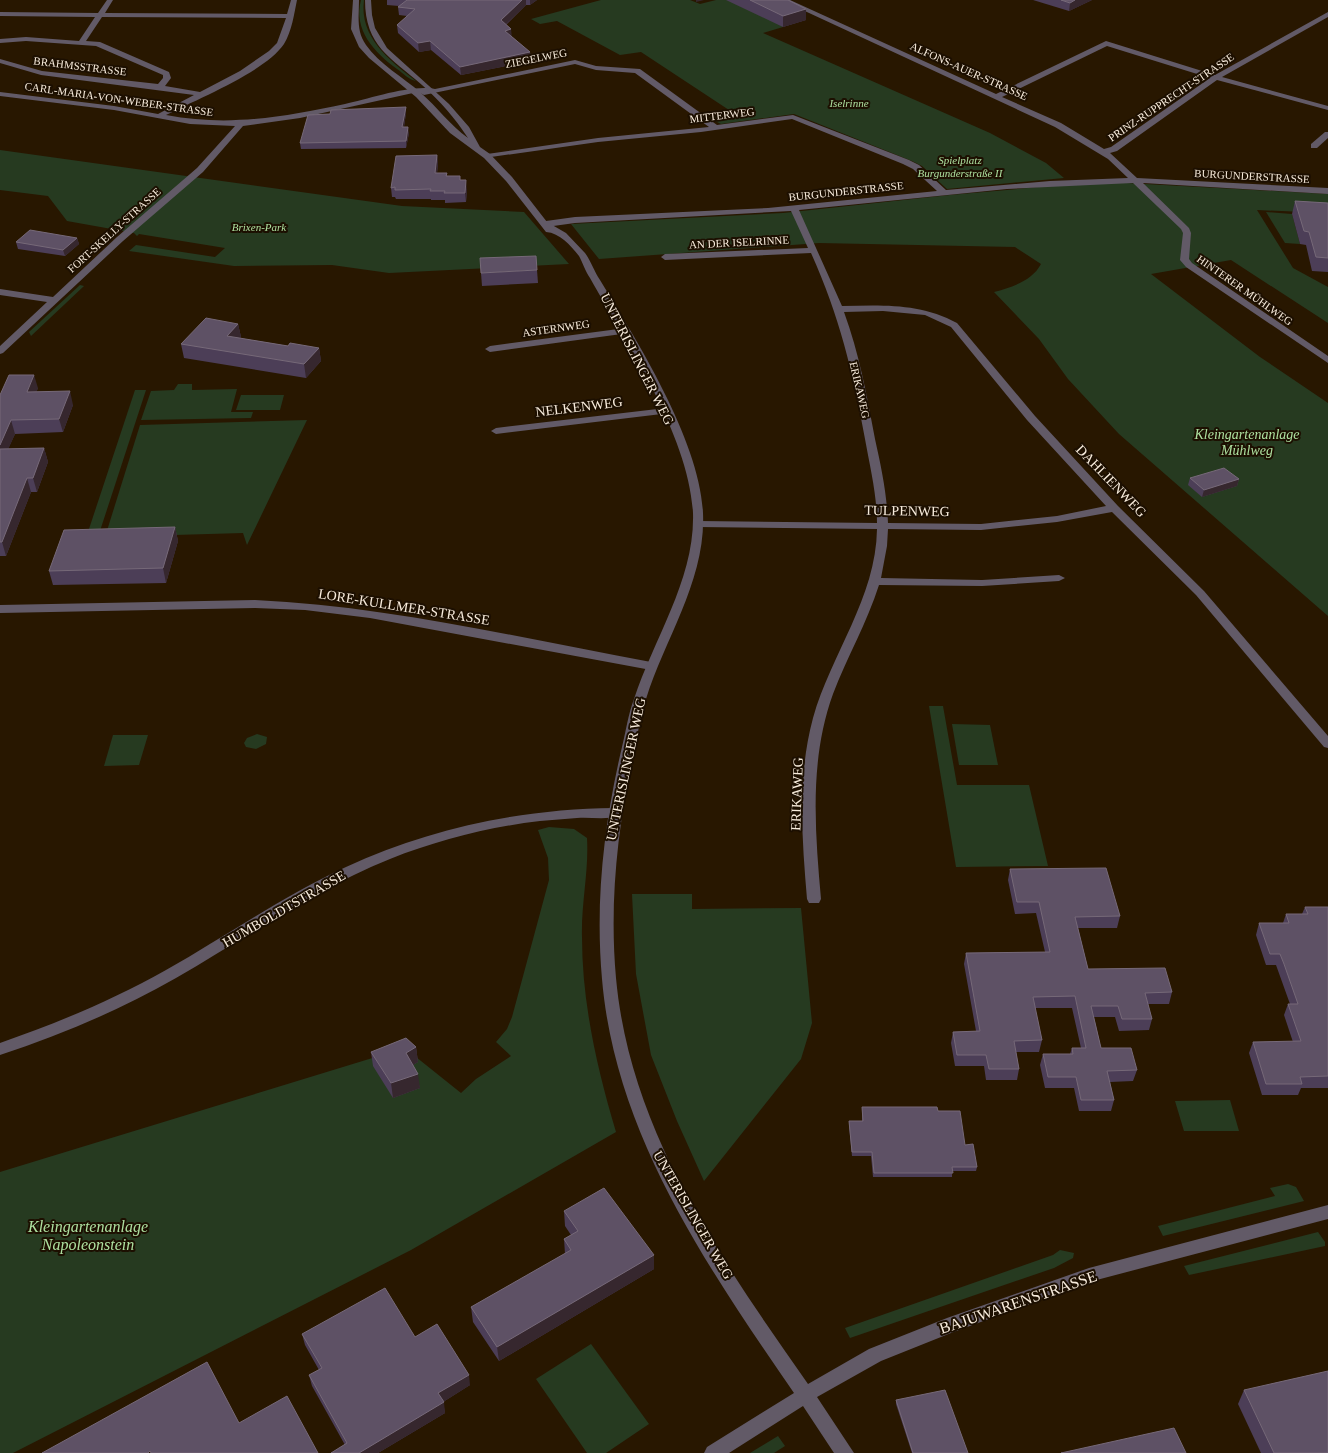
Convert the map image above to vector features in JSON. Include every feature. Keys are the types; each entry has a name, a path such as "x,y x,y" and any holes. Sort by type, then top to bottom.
{"street":[{"path":"81,43 110,0"},
{"path":"159,116 256,64 275,50 283,39 294,0"},
{"path":"356,0 354,16 356,29 362,45 372,56 416,93 453,132 477,148"},
{"path":"368,0 367,15 370,28 377,42 390,56 432,90 467,127 477,148"},
{"name":"ALFONS-AUER-STRASSE","path":"784,0 1058,125 1104,152 1135,180"},
{"path":"0,14 289,16"},
{"name":"PRINZ-RUPPRECHT-STRASSE","path":"1104,152 1114,149 1215,78 1328,14"},
{"name":"BRAHMSSTRASSE","path":"0,41 26,39 97,44 166,74 168,78 160,88"},
{"path":"998,96 1106,43 1215,78 1328,108"},
{"name":"BRAHMSSTRASSE","path":"0,61 40,73 200,94"},
{"name":"ZIEGELWEG","path":"416,93 575,62 596,68 637,71 716,128"},
{"name":"CARL-MARIA-VON-WEBER-STRASSE","path":"0,94 100,106 202,123 241,124 278,120 416,93"},
{"name":"MITTERWEG","path":"486,156 614,138 716,128 793,117 906,162 916,167 943,192"},
{"name":"FORT-SKELLY-STRASSE","path":"0,351 120,239 200,170 241,124"},
{"path":"1314,146 1328,134"},
{"name":"UNTERISLINGER WEG","path":"477,148 546,224 550,233 579,264 588,268 626,331 666,411 690,469 697,499 698,524 695,555 689,575 651,666 638,703 614,813 606,900 608,966 613,1015 623,1061 635,1101 670,1182 698,1231 778,1357 845,1453"},
{"name":"BURGUNDERSTRASSE","path":"546,224 575,220 794,208 943,192 1082,181 1135,180 1328,191"},
{"name":"HINTERER MÜHLWEG","path":"1135,180 1185,228 1187,233 1184,260 1189,265 1328,360"},
{"name":"ERIKAWEG","path":"794,208 814,250 848,339 877,471 882,526 880,558 875,581 860,622 827,695 814,749 809,796 814,899"},
{"name":"AN DER ISELRINNE","path":"665,257 814,250"},
{"path":"0,292 55,300"},
{"name":"DAHLIENWEG","path":"838,309 912,310 945,319 954,325 1032,418 1114,508 1200,593 1328,744"},
{"name":"ASTERNWEG","path":"490,349 626,331"},
{"name":"NELKENWEG","path":"496,431 666,411"},
{"name":"TULPENWEG","path":"698,524 981,527 1016,524 1114,508"},
{"path":"875,581 982,582 1060,578"},
{"name":"LORE-KULLMER-STRASSE","path":"0,610 256,604 305,606 388,617 651,666"},
{"name":"HUMBOLDTSTRASSE","path":"0,1049 62,1026 148,987 318,886 370,862 442,838 492,825 578,813 614,813"},
{"name":"BAJUWARENSTRASSE","path":"713,1453 839,1374 875,1355 947,1326 1089,1275 1328,1212"}],"green space":[{"path":"361,0 364,0 366,25 371,36 386,56 416,81 408,78 373,48 363,31 360,21"},
{"path":"601,0 690,0 700,4 716,0 748,0 783,27 763,33 990,133 1046,163 1064,178 947,189 922,166 912,161 794,114 721,124 709,118 729,110 641,52 620,55 557,21 540,24 531,19"},
{"name":"Brixen-Park","path":"0,150 402,206 524,212 569,264 389,273 332,265 234,266 129,251 136,245 215,257 225,248 139,234 137,236 134,233 67,221 48,196 0,190"},
{"name":"Kleingartenanlage Mühlweg","path":"1084,183 1127,183 1328,194 1328,213 1257,210 1293,268 1328,287 1328,323 1231,260 1151,274 1260,357 1328,403 1328,616 1119,434 1068,379 1039,339 994,292 1027,279 1041,264 1015,247 819,243 599,259 571,224 783,213"},
{"path":"1266,212 1292,214 1300,244 1285,243"},
{"path":"80,285 84,286 31,336 29,332"},
{"path":"178,384 192,384 192,390 237,389 231,412 253,412 251,418 141,420 151,391 174,390"},
{"path":"135,390 146,390 98,537 86,538"},
{"path":"241,395 284,395 280,410 236,410"},
{"path":"307,420 247,545 243,533 105,537 140,425"},
{"path":"929,706 943,706 957,785 1029,785 1048,866 956,867"},
{"path":"952,724 990,725 998,765 959,765"},
{"path":"257,734 267,737 266,744 256,749 246,747 244,743 247,738"},
{"path":"113,735 148,735 139,765 104,766"},
{"name":"Kleingartenanlage Napoleonstein","path":"549,827 574,829 587,838 582,925 585,986 597,1060 616,1132 411,1250 13,1453 0,1453 0,1172 392,1052 411,1053 461,1093 476,1079 511,1056 496,1042 507,1029 512,1017 549,880 548,858 538,830"},
{"path":"632,894 692,894 692,909 801,908 812,1023 801,1059 704,1181 677,1121 651,1055 636,974"},
{"path":"1230,1100 1239,1131 1184,1131 1175,1101"},
{"path":"1288,1184 1296,1187 1304,1201 1163,1236 1158,1226 1275,1196 1270,1188"},
{"path":"1318,1232 1325,1242 1325,1246 1189,1275 1184,1266"},
{"path":"1060,1250 1074,1253 1073,1258 1054,1268 850,1338 845,1328 1053,1255"},
{"path":"591,1344 649,1424 606,1453 587,1453 536,1379"},
{"path":"778,1436 785,1446 774,1453 750,1453"}],"building":[{"path":"407,0 522,0 501,20 511,29 505,31 530,52 460,67 430,41 418,43 397,25 415,9 398,7"},
{"path":"750,0 788,0 806,9 783,16"},
{"path":"1061,0 1075,0 1070,3"},
{"path":"406,107 402,127 408,127 406,141 300,143 308,115 330,114 331,110"},
{"path":"437,155 435,173 447,173 446,176 460,176 460,180 466,180 465,193 444,193 445,191 430,191 431,189 395,190 395,187 391,188 396,156"},
{"path":"1295,201 1328,203 1328,258 1316,257 1309,232 1304,231"},
{"path":"30,230 77,238 63,250 16,242"},
{"path":"536,256 537,270 481,273 480,258"},
{"path":"206,318 238,324 227,336 288,346 290,343 319,348 304,364 181,344"},
{"path":"9,375 34,375 27,392 70,391 59,419 11,420 0,445 0,395"},
{"path":"44,448 33,478 27,478 2,542 0,542 0,449"},
{"path":"1224,468 1239,479 1204,490 1190,478"},
{"path":"175,527 163,568 49,571 64,530"},
{"path":"1106,868 1120,916 1075,917 1088,969 1165,968 1172,992 1145,993 1152,1019 1122,1019 1118,1006 1091,1006 1101,1048 1131,1048 1137,1070 1107,1071 1114,1100 1081,1100 1076,1077 1048,1077 1043,1054 1073,1054 1072,1048 1086,1048 1075,996 1033,997 1042,1040 1014,1041 1019,1069 989,1069 986,1055 957,1055 953,1032 980,1031 966,953 1050,952 1039,902 1017,902 1010,869"},
{"path":"1305,907 1328,907 1328,1076 1300,1077 1302,1084 1266,1084 1253,1042 1301,1041 1288,1004 1298,1004 1284,964 1280,954 1270,954 1259,923 1289,923 1286,914 1308,914"},
{"path":"406,1038 416,1047 406,1053 418,1074 391,1083 371,1052"},
{"path":"862,1107 937,1107 938,1111 960,1111 965,1145 973,1144 977,1167 952,1167 953,1173 874,1173 872,1152 852,1152 849,1121 863,1121"},
{"path":"604,1188 654,1255 497,1347 471,1307 571,1250 564,1239 578,1231 564,1211"},
{"path":"385,1288 415,1337 437,1324 469,1375 438,1393 444,1402 359,1453 331,1453 347,1443 309,1375 322,1368 302,1334"},
{"path":"207,1362 239,1423 287,1396 318,1453 151,1453 150,1451 148,1453 42,1453"},
{"path":"1328,1371 1328,1453 1274,1453 1244,1390"},
{"path":"945,1390 968,1453 913,1453 896,1400"},
{"path":"1174,1428 1186,1453 1061,1453"}],"park label":[{"name":"Iselrinne","path":"849,103"},
{"name":"Spielplatz Burgunderstraße II","path":"960,166"}]}
